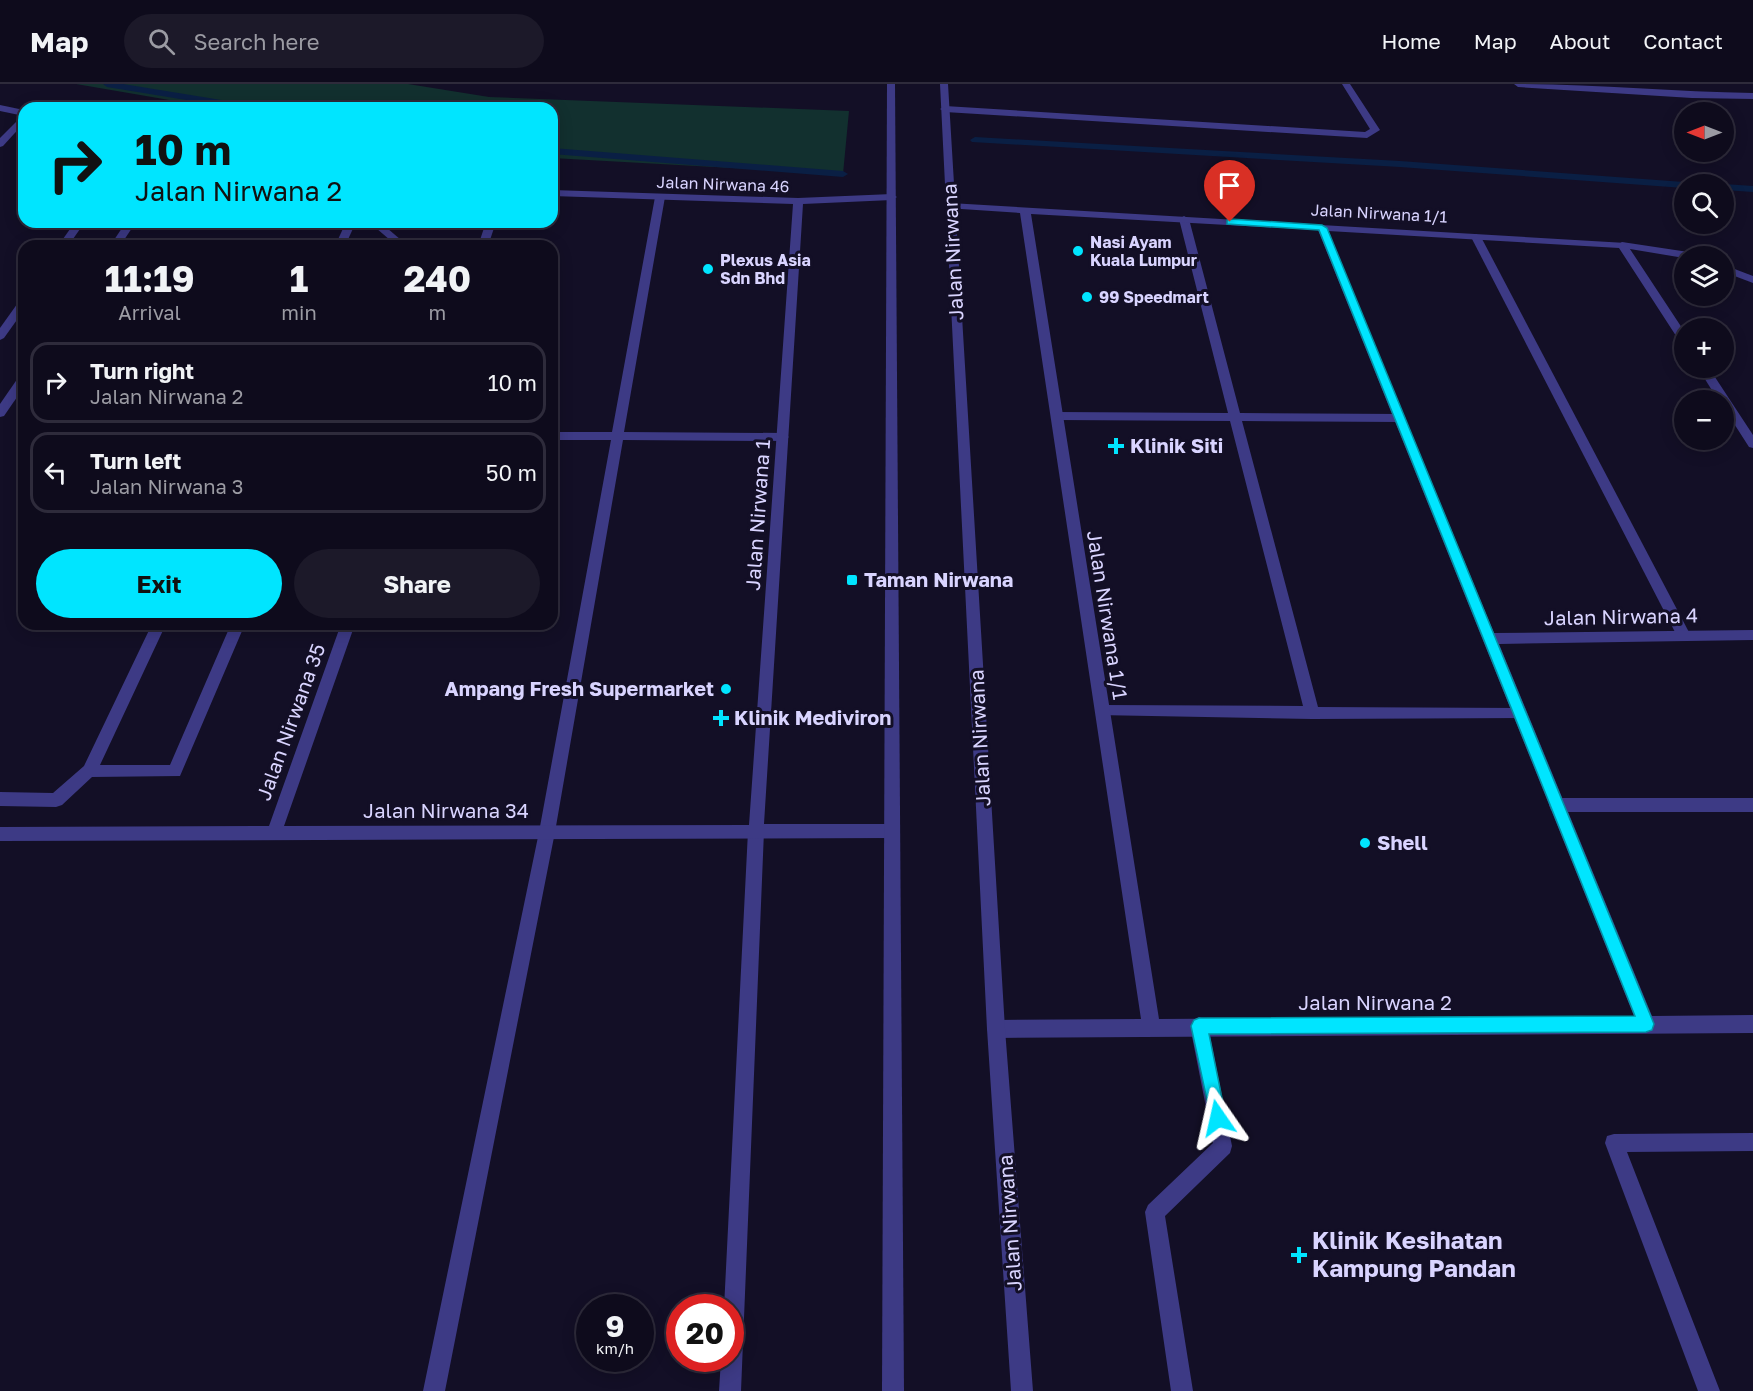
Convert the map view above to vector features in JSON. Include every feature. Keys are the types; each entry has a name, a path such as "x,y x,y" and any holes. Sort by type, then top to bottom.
{"street":[{"path":"891,84 894,1391"},
{"name":"Jalan Nirwana","path":"944,84 996,1029 1022,1391"},
{"path":"945,109 1367,135 1375,130 1347,84"},
{"path":"1518,84 1692,95 1753,96"},
{"path":"1681,84 1692,95"},
{"path":"0,108 18,113"},
{"path":"0,144 18,122"},
{"name":"Jalan Nirwana 46","path":"558,193 798,201 892,197"},
{"path":"434,1391 547,832 660,197"},
{"name":"Jalan Nirwana 1","path":"730,1391 756,831 798,201"},
{"name":"Jalan Nirwana 1/1","path":"950,206 1622,245 1674,253"},
{"name":"Jalan Nirwana 1/1","path":"1025,210 1150,1026"},
{"path":"1184,219 1312,713"},
{"path":"381,228 396,240"},
{"path":"1322,228 1646,1024"},
{"path":"1476,237 1684,636"},
{"path":"1622,245 1674,324"},
{"path":"1734,272 1753,280"},
{"path":"0,336 18,310"},
{"path":"1710,378 1753,444"},
{"path":"0,413 18,387"},
{"path":"1057,416 1400,418"},
{"path":"558,436 783,436"},
{"path":"0,799 56,800 89,771 156,630"},
{"path":"89,771 175,771 235,630"},
{"name":"Jalan Nirwana 35","path":"274,833 346,630"},
{"name":"Jalan Nirwana 4","path":"1490,639 1753,635"},
{"path":"1102,711 1520,714"},
{"path":"1557,805 1753,805"},
{"name":"Jalan Nirwana 34","path":"0,834 892,831"},
{"name":"Jalan Nirwana 2","path":"996,1029 1150,1026 1753,1024"},
{"path":"1182,1391 1155,1212 1223,1146 1199,1026"},
{"path":"1709,1391 1614,1143 1753,1142"}],"green space":[{"path":"76,84 408,84 489,97 849,111 843,174 558,158 558,102 181,102"}],"waterway":[{"path":"107,84 216,102"},
{"path":"975,140 1400,164 1674,184"},
{"path":"558,151 843,174"},
{"path":"1734,188 1753,189"}],"place":[{"name":"Nasi Ayam Kuala Lumpur","path":"1078,251"},
{"name":"Plexus Asia Sdn Bhd","path":"708,269"},
{"name":"99 Speedmart","path":"1087,297"},
{"name":"Klinik Siti","path":"1116,446"},
{"name":"Taman Nirwana","path":"852,580"},
{"name":"Ampang Fresh Supermarket","path":"726,689"},
{"name":"Klinik Mediviron","path":"721,718"},
{"name":"Shell","path":"1365,843"},
{"name":"Klinik Kesihatan Kampung Pandan","path":"1299,1255"}],"route":[{"path":"1218,1118 1199,1026 1646,1024 1322,228 1230,222"}]}
